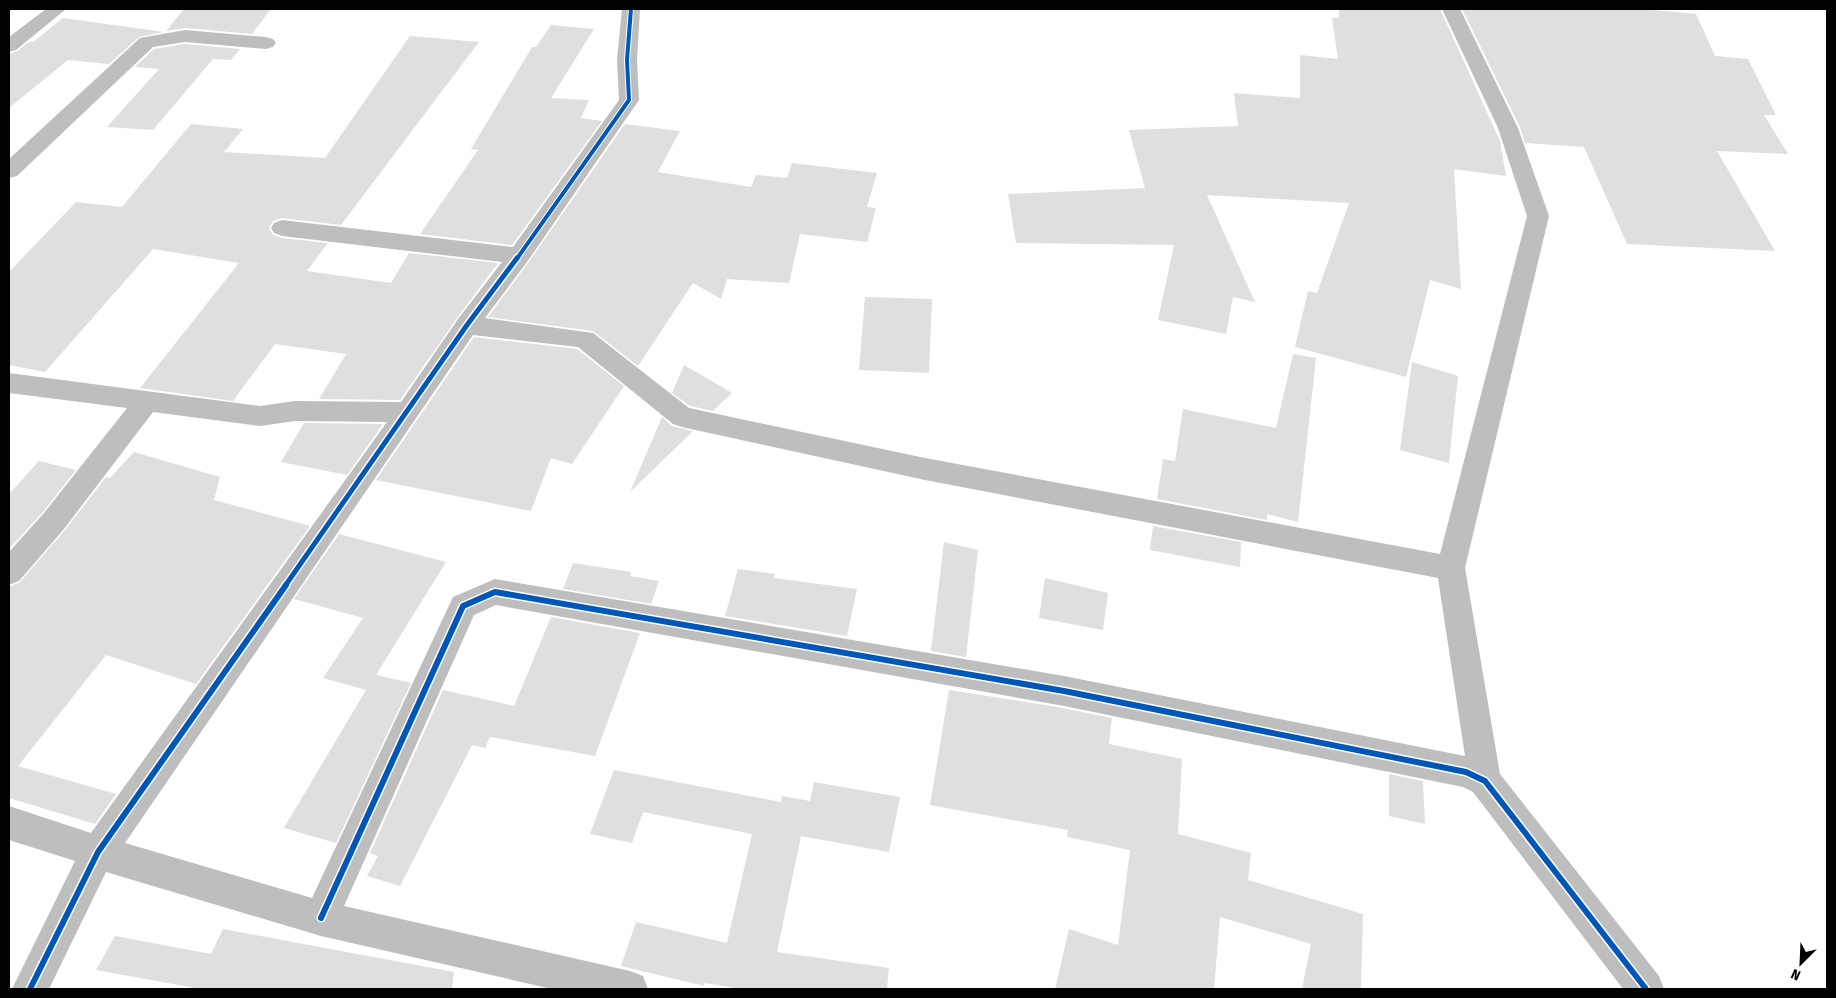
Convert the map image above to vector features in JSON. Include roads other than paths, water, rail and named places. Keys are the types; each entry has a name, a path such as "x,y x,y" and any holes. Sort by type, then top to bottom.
{"street":[{"path":"9,46 57,9"},
{"path":"30,989 98,852 408,412 467,325 519,256 629,100 627,60 631,9"},
{"path":"1451,9 1508,128 1538,216 1451,568 1485,781"},
{"path":"9,171 147,42 185,36 266,43"},
{"path":"9,144 32,149"},
{"path":"282,228 519,256"},
{"path":"467,325 584,339 682,417 925,469 1451,568"},
{"path":"9,383 260,416 295,411 408,412"},
{"path":"9,572 54,521 148,401"},
{"path":"321,918 463,606 495,592 1064,691 1466,772 1485,781 1646,989"},
{"path":"9,823 98,852 321,918 630,989"}]}
